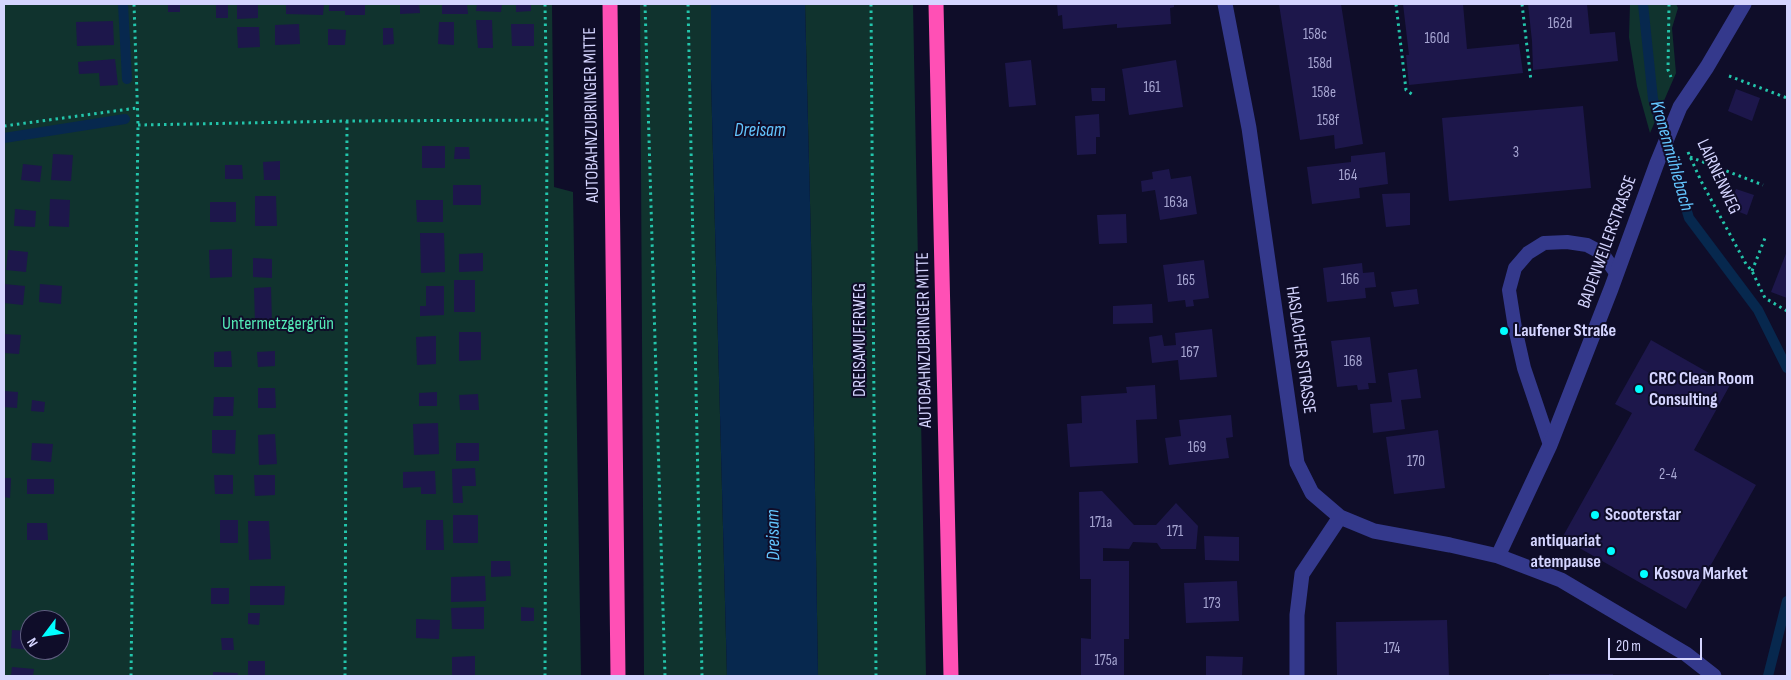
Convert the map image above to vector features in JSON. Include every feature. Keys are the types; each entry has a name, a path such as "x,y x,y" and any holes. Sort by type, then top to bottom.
{"highway":[{"name":"AUTOBAHNZUBRINGER MITTE","path":"610,4 618,676"},
{"name":"AUTOBAHNZUBRINGER MITTE","path":"936,4 951,676"}],"street":[{"name":"HASLACHER STRASSE","path":"1225,4 1248,128 1296,463 1312,493 1340,517"},
{"name":"BADENWEILERSTRASSE","path":"1498,556 1550,445 1630,240 1657,163 1679,111 1744,4"},
{"path":"1297,676 1297,615 1302,574 1340,517 1374,530 1498,556 1561,580 1686,654 1714,676"}],"lane":[{"path":"1550,445 1524,368 1515,328 1509,290 1515,268 1528,253 1544,243 1567,242 1587,245 1602,254 1616,274"}],"path":[{"path":"131,676 138,125 134,4"},
{"path":"545,4 547,120 545,676"},
{"path":"645,4 665,676"},
{"path":"688,4 702,676"},
{"name":"DREISAMUFERWEG","path":"871,4 876,676"},
{"path":"1396,4 1406,90 1414,94"},
{"path":"1522,4 1531,81"},
{"path":"1669,4 1668,70 1679,111"},
{"path":"1707,67 1787,98"},
{"path":"4,126 137,108"},
{"path":"138,125 547,120"},
{"path":"345,676 347,121"},
{"name":"LAIRNENWEG","path":"1686,148 1765,298 1787,311"},
{"path":"1690,157 1763,186"},
{"path":"1752,271 1765,238"}],"green space":[{"name":"Untermetzgergrün","path":"4,4 552,4 554,187 573,192 581,676 4,676"},
{"path":"640,4 711,4 711,79 727,676 644,676"},
{"path":"805,4 913,4 926,676 818,676"},
{"path":"1630,4 1676,4 1678,8 1672,28 1676,73 1650,133 1637,86 1629,37"}],"water":[{"name":"Dreisam","path":"711,4 805,4 818,676 727,676 711,79"}],"building":[{"path":"168,4 180,4 180,12 168,12"},
{"path":"216,4 228,4 228,18 216,18"},
{"path":"237,4 258,4 258,18 237,19"},
{"path":"286,4 324,4 323,15 286,14"},
{"path":"329,4 365,4 365,15 345,15 345,11 329,11"},
{"path":"400,4 419,4 420,13 400,14"},
{"path":"442,4 467,4 468,14 442,14"},
{"path":"477,4 502,4 501,12 476,11"},
{"path":"516,4 531,4 531,11 516,12"},
{"path":"1057,4 1174,4 1174,7 1170,8 1171,24 1117,28 1117,24 1063,29 1062,15 1058,16"},
{"path":"1279,4 1341,4 1363,144 1335,149 1334,135 1300,140"},
{"path":"1403,4 1463,4 1467,49 1519,44 1523,73 1409,85 1406,55 1409,55"},
{"path":"1528,4 1587,4 1590,34 1615,32 1618,61 1533,70"},
{"path":"476,20 492,20 493,48 478,48"},
{"path":"113,21 114,45 77,46 76,22"},
{"path":"439,22 454,22 454,45 438,44"},
{"path":"299,24 300,44 275,45 275,25"},
{"path":"511,24 534,24 534,46 512,46"},
{"path":"237,27 259,27 260,47 238,48"},
{"path":"383,28 393,28 394,44 383,45"},
{"path":"328,29 346,30 345,45 328,45"},
{"path":"115,59 118,85 100,86 99,73 79,74 78,62"},
{"path":"1031,60 1036,105 1009,107 1005,63"},
{"path":"1176,60 1183,107 1129,115 1122,69"},
{"path":"1091,88 1105,88 1105,101 1092,101"},
{"path":"1736,89 1760,98 1752,121 1728,111"},
{"path":"1583,106 1591,188 1449,201 1442,118"},
{"path":"1099,114 1100,137 1096,137 1096,154 1077,155 1075,116"},
{"path":"422,146 445,146 445,168 422,168"},
{"path":"455,147 469,147 470,159 454,159"},
{"path":"1385,152 1388,184 1359,188 1360,198 1312,204 1307,167 1351,162 1351,156"},
{"path":"53,154 73,155 71,181 51,180"},
{"path":"280,161 280,180 264,180 263,162"},
{"path":"23,164 42,166 40,182 21,180"},
{"path":"225,165 242,165 243,179 225,179"},
{"path":"1169,169 1171,179 1191,176 1197,214 1160,220 1155,190 1142,192 1141,181 1153,179 1152,172"},
{"path":"453,185 481,185 481,205 453,205"},
{"path":"1736,189 1754,195 1747,215 1729,208"},
{"path":"1410,193 1410,225 1386,227 1382,194"},
{"path":"255,196 276,196 277,226 255,226"},
{"path":"50,199 70,200 69,227 49,226"},
{"path":"416,200 443,200 443,222 417,222"},
{"path":"210,202 236,202 236,222 210,222"},
{"path":"15,209 36,211 35,227 14,226"},
{"path":"1126,214 1127,243 1099,244 1097,215"},
{"path":"420,233 444,233 445,272 421,273"},
{"path":"232,249 232,277 210,278 209,250"},
{"path":"8,250 28,252 26,272 6,270"},
{"path":"1787,251 1787,298 1771,292"},
{"path":"483,253 483,271 459,272 459,254"},
{"path":"253,258 272,259 272,278 253,277"},
{"path":"1204,260 1209,298 1193,300 1194,306 1186,307 1185,300 1168,302 1163,265"},
{"path":"1362,263 1363,273 1374,272 1376,287 1365,288 1366,298 1327,302 1323,268"},
{"path":"454,280 475,280 475,312 454,312"},
{"path":"4,284 25,286 23,305 4,303"},
{"path":"40,284 62,286 61,304 39,302"},
{"path":"426,286 444,286 444,315 420,316 420,306 426,306"},
{"path":"271,287 272,322 255,323 254,288"},
{"path":"1417,289 1419,304 1394,307 1391,292"},
{"path":"1152,304 1153,323 1113,324 1113,306"},
{"path":"1212,329 1217,377 1180,380 1178,360 1152,363 1149,337 1162,335 1164,346 1176,345 1175,333"},
{"path":"459,332 481,332 481,360 459,361"},
{"path":"4,334 21,335 19,354 4,353"},
{"path":"436,336 436,364 417,365 416,337"},
{"path":"1370,337 1376,383 1368,383 1369,389 1358,390 1357,385 1337,387 1331,341"},
{"path":"1651,340 1730,385 1694,450 1756,485 1686,609 1562,538 1632,413 1615,404"},
{"path":"231,351 232,367 214,367 214,352"},
{"path":"275,351 275,366 258,367 257,352"},
{"path":"1417,369 1421,398 1401,400 1405,429 1373,433 1370,404 1392,402 1388,373"},
{"path":"1155,385 1157,419 1136,420 1138,463 1070,467 1067,424 1082,423 1081,396 1127,393 1126,387"},
{"path":"258,388 275,388 276,408 258,408"},
{"path":"4,391 18,392 17,408 4,407"},
{"path":"437,392 437,406 419,406 419,393"},
{"path":"478,394 479,410 460,410 459,395"},
{"path":"214,397 234,397 233,416 213,416"},
{"path":"32,400 45,402 44,412 31,411"},
{"path":"1231,415 1233,437 1226,438 1229,458 1169,465 1165,438 1181,436 1179,420"},
{"path":"438,423 439,454 414,455 413,424"},
{"path":"212,430 236,430 235,454 212,453"},
{"path":"1438,430 1445,488 1394,494 1386,437"},
{"path":"275,434 277,464 259,465 258,435"},
{"path":"32,443 53,444 51,462 31,460"},
{"path":"456,443 479,443 479,461 456,461"},
{"path":"475,468 476,486 462,486 463,503 453,503 452,469"},
{"path":"435,471 436,494 421,494 421,487 403,488 403,472"},
{"path":"214,475 233,475 233,494 215,494"},
{"path":"254,475 275,475 275,495 255,496"},
{"path":"4,478 11,478 10,498 4,497"},
{"path":"27,479 54,479 54,494 27,494"},
{"path":"1102,491 1134,525 1156,525 1176,503 1198,526 1196,549 1161,549 1157,543 1133,542 1129,549 1103,548 1103,561 1129,561 1129,639 1124,639 1124,676 1081,676 1081,638 1091,639 1091,579 1080,579 1079,492"},
{"path":"453,515 478,515 478,543 453,543"},
{"path":"220,520 238,520 238,543 220,543"},
{"path":"426,520 443,520 444,550 426,550"},
{"path":"248,521 269,521 271,559 249,560"},
{"path":"27,523 47,523 48,540 27,540"},
{"path":"1204,536 1239,537 1239,561 1205,560"},
{"path":"491,561 510,561 511,576 491,577"},
{"path":"485,576 486,601 451,602 451,577"},
{"path":"1237,581 1239,621 1186,623 1184,583"},
{"path":"250,586 285,586 284,605 250,605"},
{"path":"211,588 229,588 229,604 211,604"},
{"path":"484,607 484,629 452,629 451,608"},
{"path":"521,607 534,608 534,621 521,621"},
{"path":"248,613 260,613 259,625 248,624"},
{"path":"416,619 440,620 439,639 416,638"},
{"path":"1447,620 1449,676 1337,676 1336,622"},
{"path":"12,630 20,630 20,649 11,648"},
{"path":"221,638 233,638 234,650 222,650"},
{"path":"475,656 475,675 452,675 452,657"},
{"path":"1206,656 1243,657 1242,676 1206,676"},
{"path":"248,661 265,661 265,676 248,676"},
{"path":"12,667 34,669 33,676 11,676"},
{"path":"213,672 238,673 237,676 213,676"},
{"path":"1549,674 1613,674 1613,676 1549,676"}],"waterway":[{"path":"123,4 127,79"},
{"name":"Kronenmühlebach","path":"1643,4 1653,99 1689,218 1758,310 1787,368"},
{"path":"4,138 125,119"},
{"name":"Kronenmühlebach","path":"1768,676 1787,601"}],"place":[{"name":"Laufener Straße","path":"1504,331"},
{"name":"CRC Clean Room Consulting","path":"1639,389"},
{"name":"Scooterstar","path":"1595,515"},
{"name":"antiquariat atempause","path":"1611,551"},
{"name":"Kosova Market","path":"1644,574"}]}
